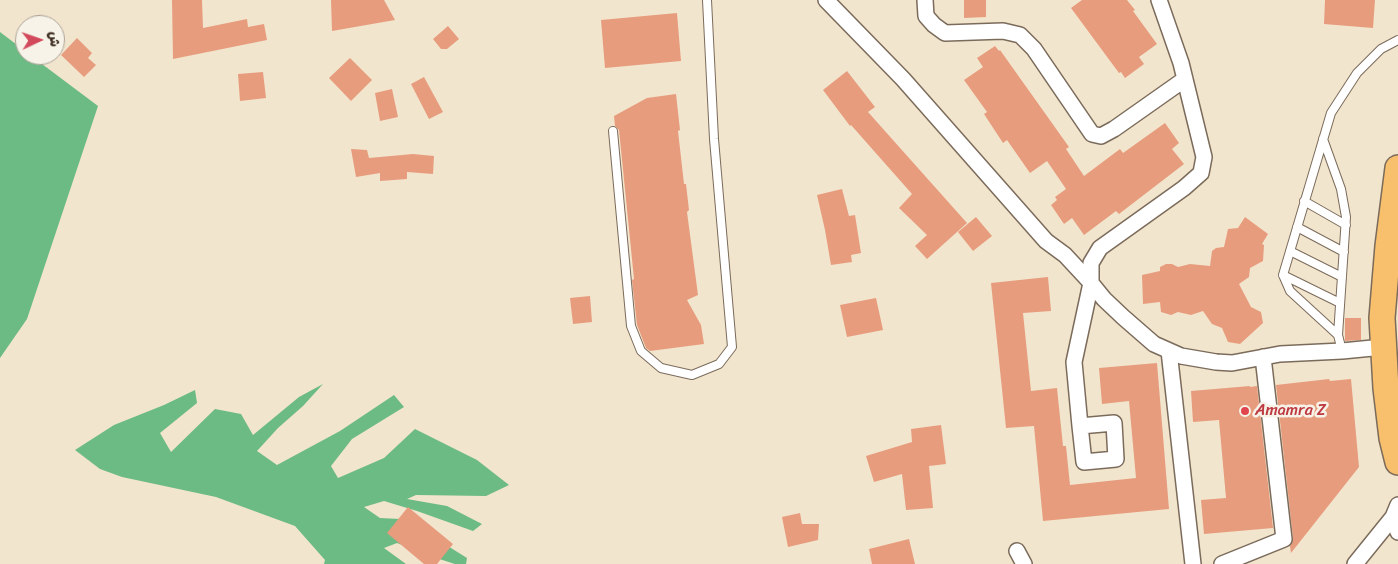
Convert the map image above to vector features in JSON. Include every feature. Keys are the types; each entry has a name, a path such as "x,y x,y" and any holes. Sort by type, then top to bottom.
{"main road":[{"path":"1398,168 1392,269 1382,318 1386,388 1391,430 1398,462"}],"street":[{"path":"826,0 903,79 1046,241 1065,255 1104,299 1154,344 1181,356 1232,363 1280,354 1342,352 1383,347"},
{"path":"925,0 926,16 945,33 1003,31 1020,35 1034,49 1092,134 1101,136 1114,129 1184,79"},
{"path":"1080,426 1074,362 1091,283 1091,263 1100,248 1184,188 1200,173 1204,157 1181,63 1158,0"},
{"path":"1169,351 1193,564"},
{"path":"1222,564 1284,539 1263,357"},
{"path":"1395,511 1398,532"},
{"path":"1355,564 1395,511"}],"lane":[{"path":"613,131 631,326 641,352 661,368 692,375 719,364 732,347 714,139 707,0"},
{"path":"1338,334 1290,291 1283,275 1330,113 1357,73 1382,49 1398,40"},
{"path":"1323,139 1341,188 1346,217 1338,334 1342,352"},
{"path":"1304,201 1346,225"},
{"path":"1297,227 1344,252"},
{"path":"1290,250 1342,277"},
{"path":"1283,275 1340,303"}],"green space":[{"path":"0,32 15,43 15,65 43,65 98,106 27,319 0,358"},
{"path":"323,384 257,451 277,465 340,431 394,395 404,407 352,439 331,466 338,478 384,458 415,429 477,460 509,485 486,496 416,495 407,499 447,506 482,524 473,531 384,501 364,507 380,518 400,519 443,543 467,558 466,564 455,564 397,543 384,548 406,564 324,564 325,560 295,526 216,497 122,477 100,469 75,450 114,425 195,390 197,403 160,433 171,452 215,409 241,414 253,435 299,397"}],"building":[{"path":"172,0 202,0 203,28 247,19 248,27 264,24 267,40 173,59"},
{"path":"331,0 384,0 395,20 332,31"},
{"path":"964,0 986,0 986,17 964,18"},
{"path":"1082,0 1127,0 1157,44 1139,57 1144,64 1125,78 1121,72 1119,73 1071,8"},
{"path":"1325,0 1375,0 1373,28 1324,24"},
{"path":"677,13 681,61 605,68 601,20"},
{"path":"448,26 459,39 447,49 441,49 433,39"},
{"path":"77,38 92,53 88,58 96,65 84,77 65,59 65,51"},
{"path":"995,46 1000,50 1069,147 1066,149 1084,176 1120,149 1123,153 1165,123 1179,143 1172,149 1184,164 1119,214 1116,211 1084,235 1072,218 1064,224 1051,205 1057,200 1055,197 1066,189 1047,161 1030,173 1007,140 1003,143 984,114 987,112 964,80 983,67 977,58"},
{"path":"350,58 372,80 351,101 329,78"},
{"path":"847,71 875,107 868,112 967,223 927,259 915,246 927,235 899,208 912,194 850,126 823,90"},
{"path":"263,72 266,98 240,101 238,74"},
{"path":"424,77 443,112 429,119 411,84"},
{"path":"392,89 398,117 380,121 375,93"},
{"path":"676,94 680,130 678,131 684,184 686,184 689,210 687,212 698,295 687,300 701,325 704,344 650,351 646,348 637,325 619,130 615,126 614,116 647,98"},
{"path":"351,149 367,150 369,158 413,154 434,156 433,174 407,172 407,179 380,181 380,173 356,177"},
{"path":"842,189 849,216 855,215 861,253 851,255 852,262 831,265 817,195"},
{"path":"976,217 992,236 973,251 958,232"},
{"path":"1245,217 1268,234 1262,244 1264,245 1263,261 1250,268 1249,277 1239,284 1251,307 1261,312 1263,323 1240,344 1228,342 1222,328 1212,324 1203,311 1191,315 1178,312 1171,315 1161,312 1160,302 1143,304 1142,275 1160,271 1160,267 1166,264 1178,267 1190,264 1210,266 1212,251 1216,248 1224,247 1228,229 1238,228"},
{"path":"1048,277 1051,311 1023,313 1031,391 1057,388 1063,446 1066,446 1070,485 1136,478 1129,401 1102,404 1099,368 1157,363 1169,509 1043,521 1034,426 1006,428 991,283"},
{"path":"590,296 592,322 573,324 570,298"},
{"path":"876,298 883,330 847,337 840,305"},
{"path":"1345,318 1361,318 1361,340 1345,341"},
{"path":"1329,379 1330,381 1351,379 1359,467 1291,553 1290,546 1293,538 1276,385"},
{"path":"1257,386 1273,528 1204,534 1201,500 1226,498 1219,420 1193,422 1191,391"},
{"path":"941,425 946,464 929,466 933,508 906,510 902,474 874,482 866,456 912,442 911,429"},
{"path":"408,507 453,544 437,564 424,564 387,533"},
{"path":"800,513 802,524 819,524 818,540 788,547 782,517"},
{"path":"909,539 915,564 872,564 869,549"}],"place":[{"name":"Amamra Z","path":"1245,411"}]}
